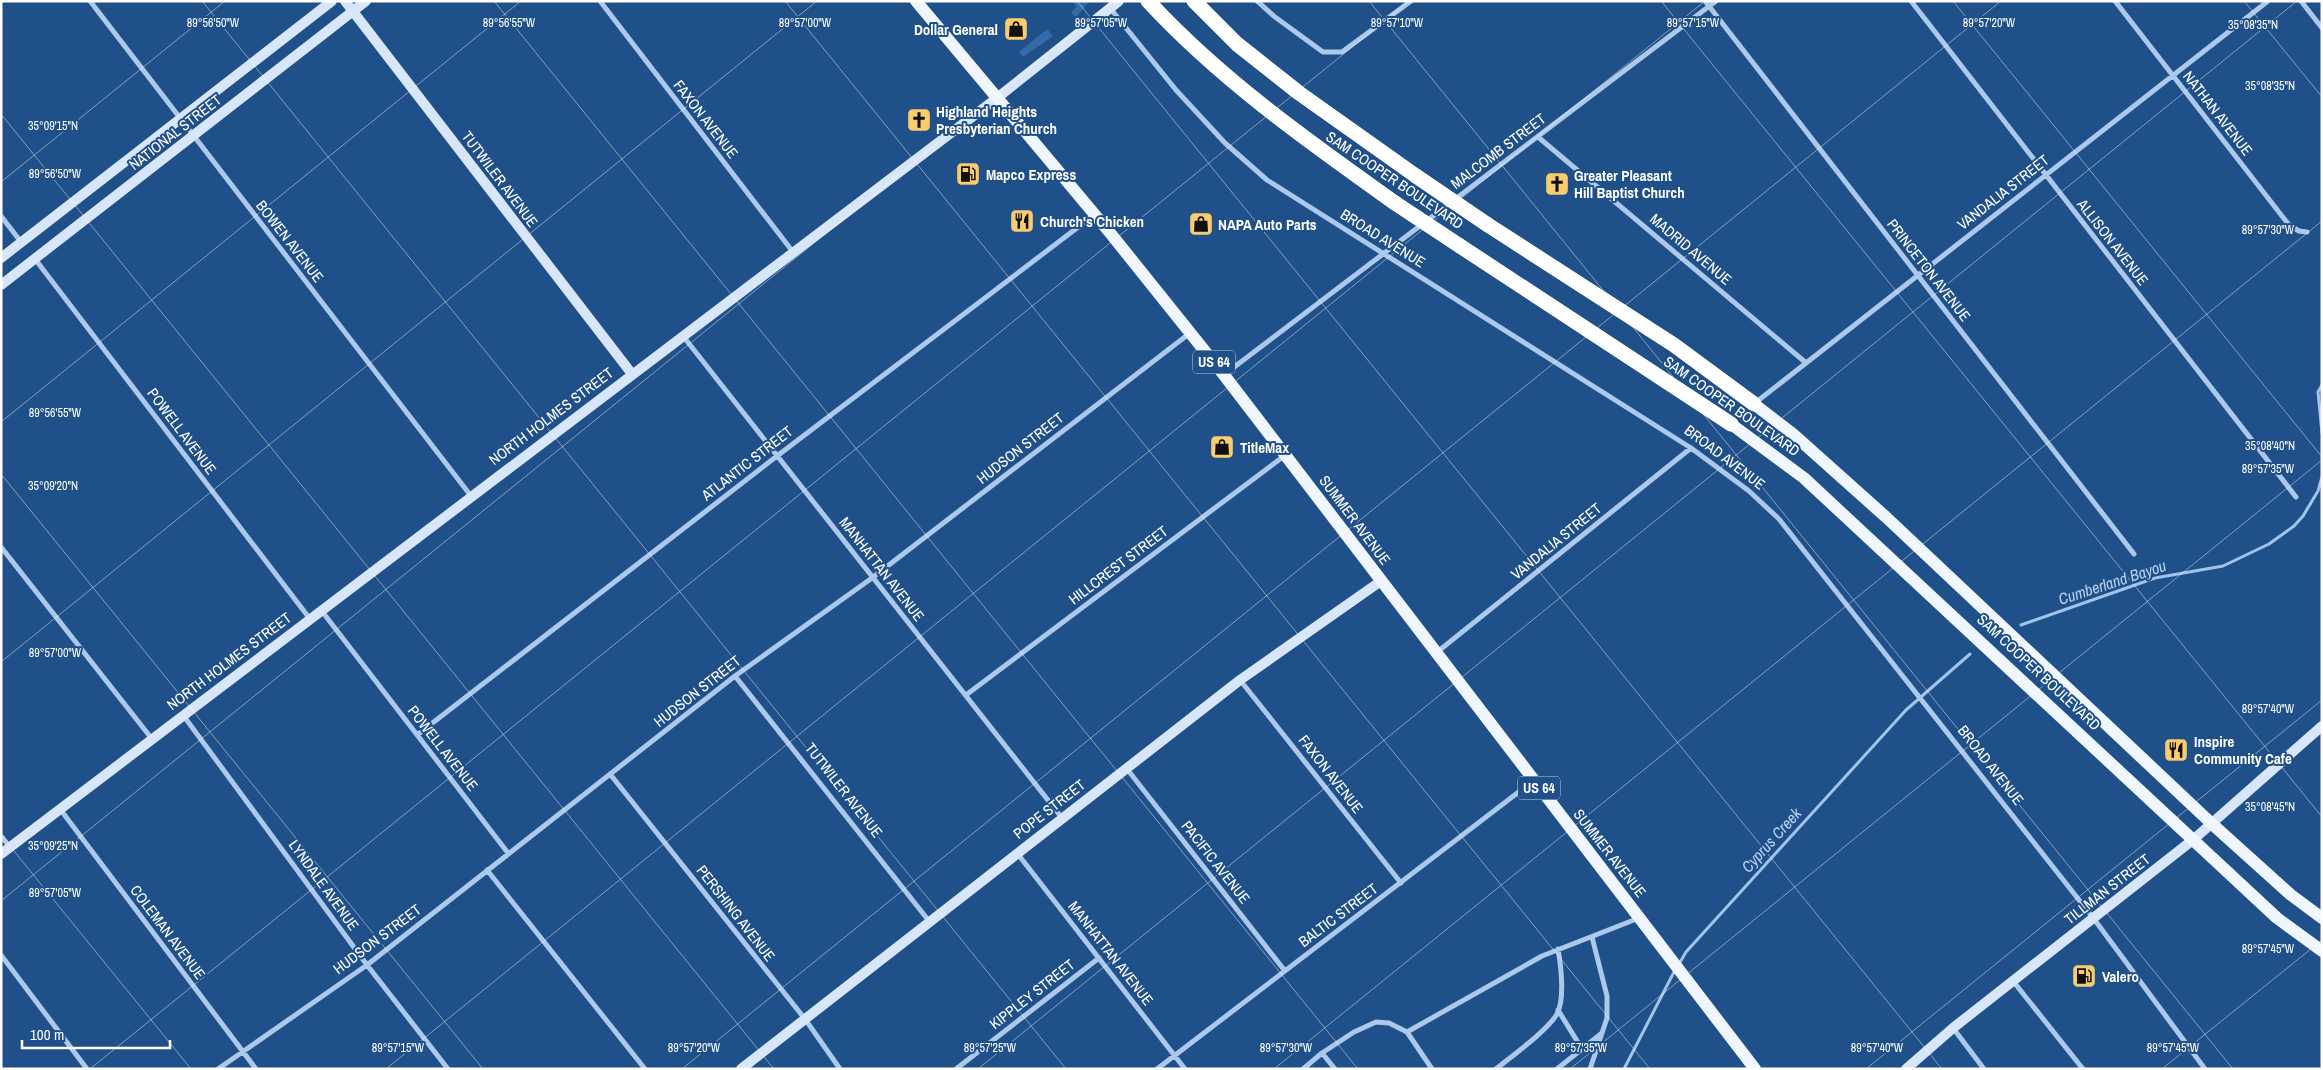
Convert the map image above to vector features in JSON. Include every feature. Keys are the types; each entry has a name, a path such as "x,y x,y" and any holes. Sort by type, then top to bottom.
{"highway":[{"name":"SAM COOPER BOULEVARD","path":"1148,1 1218,70 1286,126 1395,203 1731,424"},
{"name":"SAM COOPER BOULEVARD","path":"1194,1 1238,44 1299,93 1488,225 1674,345 1754,404"}],"main road":[{"name":"SUMMER AVENUE","path":"916,1 1224,375 1754,1069"},
{"name":"SAM COOPER BOULEVARD","path":"1754,404 1793,434 1887,518 2211,823 2291,895 2322,918"},
{"name":"SAM COOPER BOULEVARD","path":"1731,424 1804,478 2277,918 2322,950"}],"street":[{"name":"BOWEN AVENUE","path":"90,1 471,496"},
{"name":"NATIONAL STREET","path":"1,258 332,1"},
{"name":"TUTWILER AVENUE","path":"345,1 632,374"},
{"name":"NATIONAL STREET","path":"1,285 366,1"},
{"name":"FAXON AVENUE","path":"600,1 793,252"},
{"name":"NORTH HOLMES STREET","path":"1,854 997,98 1107,5 1119,1"},
{"path":"1257,1 1275,18 1323,52 1342,52 1411,1"},
{"name":"PRINCETON AVENUE","path":"1705,1 2134,554"},
{"name":"MALCOMB STREET","path":"1224,375 1716,1"},
{"name":"ALLISON AVENUE","path":"1911,1 2296,498"},
{"name":"NATHAN AVENUE","path":"2115,1 2289,225 2299,231 2307,232"},
{"name":"VANDALIA STREET","path":"1754,404 1805,362 2268,1"},
{"path":"2301,1 2322,28"},
{"name":"BROAD AVENUE","path":"1107,5 1176,90 1225,143 1266,180 1382,255 1691,448 1749,491 1779,520 2094,919 2205,1069"},
{"name":"MADRID AVENUE","path":"1538,137 1805,362"},
{"name":"ATLANTIC STREET","path":"417,734 777,456 1094,215"},
{"path":"1,216 22,243"},
{"name":"POWELL AVENUE","path":"35,260 310,619"},
{"name":"HUDSON STREET","path":"218,1069 367,965 734,676 872,578 1190,332"},
{"name":"MANHATTAN AVENUE","path":"683,336 1062,818"},
{"name":"VANDALIA STREET","path":"1436,653 1691,448"},
{"name":"HILLCREST STREET","path":"966,695 1285,455"},
{"path":"1,547 152,739"},
{"name":"POPE STREET","path":"741,1069 1240,680 1381,581"},
{"name":"POWELL AVENUE","path":"321,610 508,853"},
{"name":"TUTWILER AVENUE","path":"734,676 929,921"},
{"name":"FAXON AVENUE","path":"1240,680 1401,883"},
{"name":"LYNDALE AVENUE","path":"182,715 367,965 448,1069"},
{"name":"TILLMAN STREET","path":"1906,1069 1953,1028 2194,839 2322,726"},
{"name":"PACIFIC AVENUE","path":"1127,768 1285,971"},
{"name":"PERSHING AVENUE","path":"610,774 805,1019 840,1069"},
{"name":"BALTIC STREET","path":"1157,1069 1534,781"},
{"name":"COLEMAN AVENUE","path":"60,809 256,1069"},
{"path":"1,836 10,848"},
{"name":"MANHATTAN AVENUE","path":"1017,853 1184,1069"},
{"path":"487,870 645,1069"},
{"path":"1407,1032 1558,949 1639,918"},
{"path":"1590,1069 1607,1018 1607,996 1592,937"},
{"path":"1496,1069 1529,1042 1556,1015 1560,1004 1561,966 1558,949"},
{"path":"1,955 87,1069"},
{"name":"KIPPLEY STREET","path":"956,1069 1099,958"},
{"path":"2013,981 2083,1069"},
{"path":"1558,1010 1582,1049"},
{"path":"1303,1069 1322,1053 1354,1032 1376,1022 1389,1023 1407,1032 1432,1069"},
{"path":"1953,1028 1984,1069"},
{"path":"1557,1069 1602,1033"},
{"path":"1322,1053 1334,1069"}],"shaded area":[{"path":"1072,1 1089,2 1076,17 1071,13 1076,7"},
{"path":"1047,29 1053,36 1023,57 1019,52"}],"waterway":[{"name":"Cumberland Bayou","path":"2322,385 2318,392 2322,433"},
{"name":"Cumberland Bayou","path":"2021,625 2155,578 2223,566 2269,544 2294,526 2303,516 2318,491 2322,477"},
{"name":"Cyprus Creek","path":"1679,964 1686,952 1906,710 1970,654"},
{"name":"Cyprus Creek","path":"1624,1069 1675,970"}],"place":[{"name":"Dollar General","path":"1016,29"},
{"name":"Highland Heights Presbyterian Church","path":"919,120"},
{"name":"Mapco Express","path":"968,174"},
{"name":"Greater Pleasant Hill Baptist Church","path":"1557,184"},
{"name":"Church's Chicken","path":"1022,221"},
{"name":"NAPA Auto Parts","path":"1201,224"},
{"name":"TitleMax","path":"1222,447"},
{"name":"Inspire Community Cafe","path":"2176,750"},
{"name":"Valero","path":"2084,976"}]}
